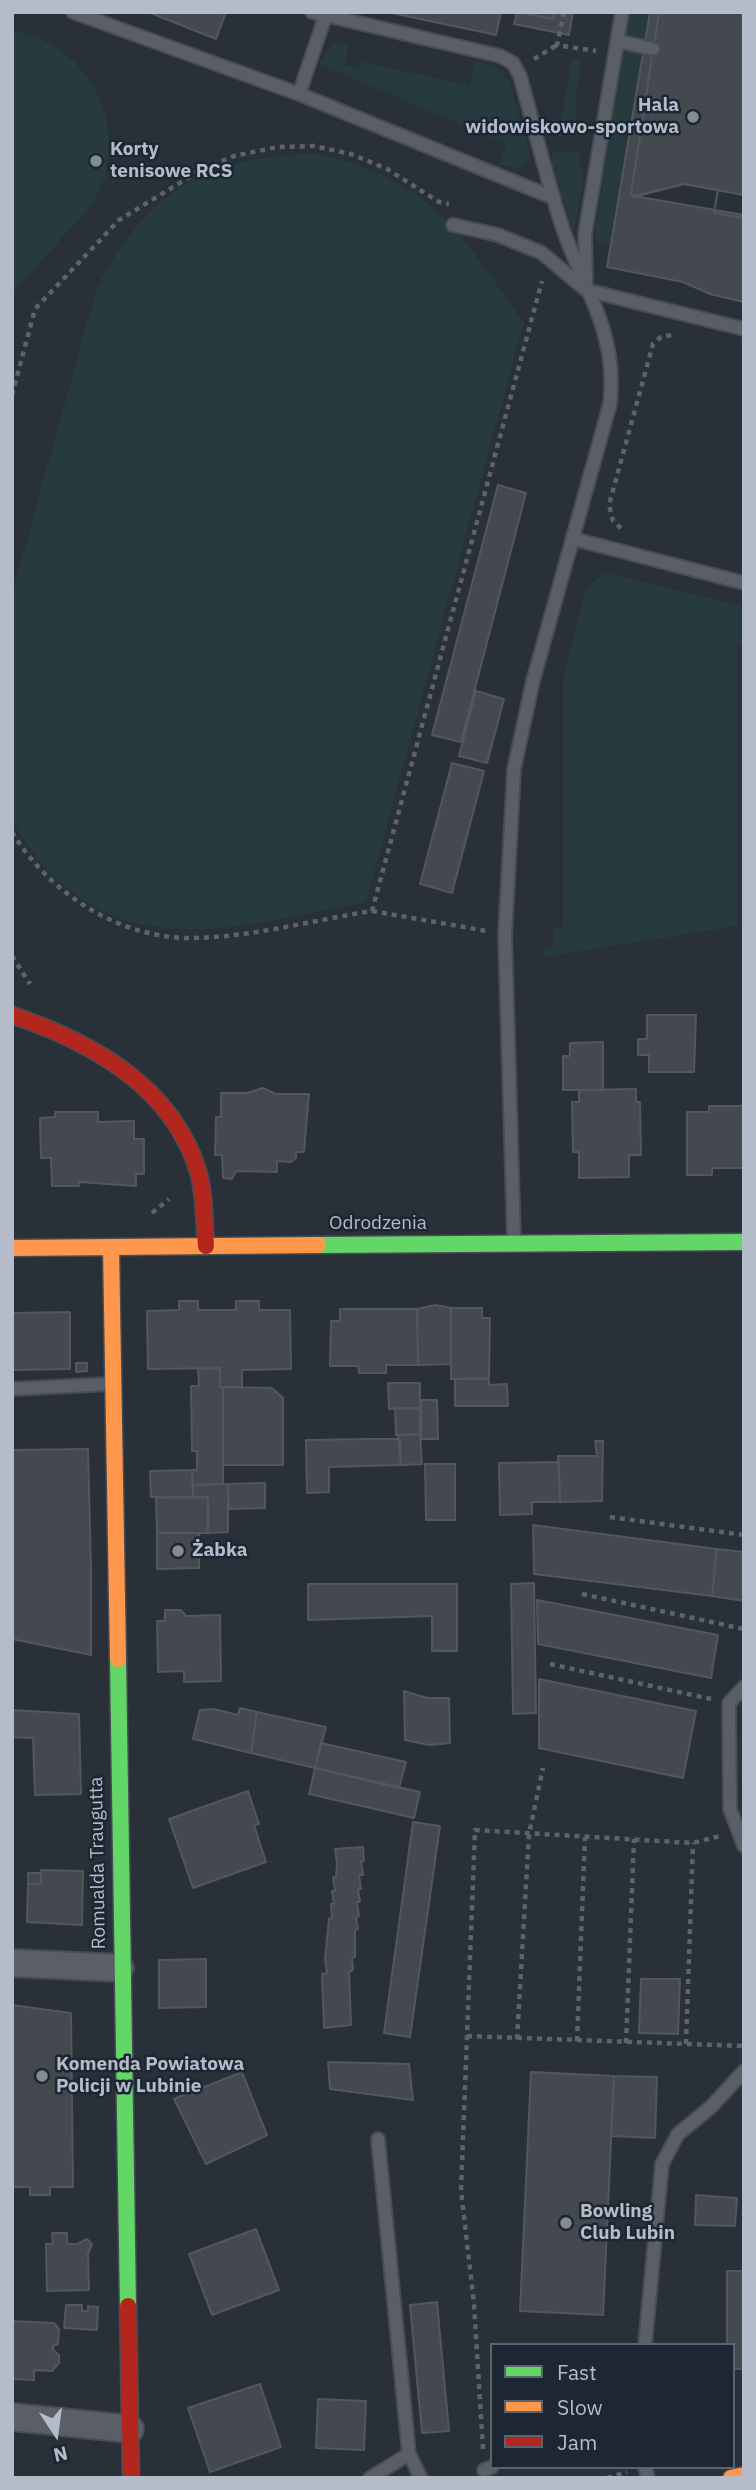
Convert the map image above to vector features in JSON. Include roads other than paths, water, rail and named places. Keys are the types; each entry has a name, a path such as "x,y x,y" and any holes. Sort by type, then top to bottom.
{"street":[{"path":"12,1015 34,1021 93,1049 137,1079 168,1110 186,1137 198,1174 206,1246"},
{"name":"Odrodzenia","path":"12,1248 744,1242"},
{"name":"Romualda Traugutta","path":"111,1247 120,1968 131,2478"},
{"path":"12,1963 120,1968"},
{"path":"12,2417 130,2429"},
{"path":"731,2478 744,2475"}],"lane":[{"path":"73,12 299,94 554,198"},
{"path":"312,12 500,56 517,69 554,198 586,290 601,317 608,340 612,384 610,404 518,741 505,934 514,1244"},
{"path":"586,290 586,234 622,12"},
{"path":"299,94 325,17"},
{"path":"616,48 653,49"},
{"path":"453,225 498,235 549,257 586,290 744,330"},
{"path":"574,539 744,583"},
{"path":"12,1388 113,1384"},
{"path":"744,1687 729,1703 730,1809 736,1832 744,1846"},
{"path":"645,2343 662,2164 678,2134 710,2107 744,2071"},
{"path":"378,2139 409,2454 421,2478"},
{"path":"370,2478 409,2454"}],"place":[{"name":"Hala widowiskowo-sportowa","path":"693,117"},
{"name":"Korty tenisowe RCS","path":"96,161"},
{"name":"Żabka","path":"178,1551"},
{"name":"Komenda Powiatowa Policji w Lubinie","path":"42,2076"},
{"name":"Bowling Club Lubin","path":"566,2223"}]}
